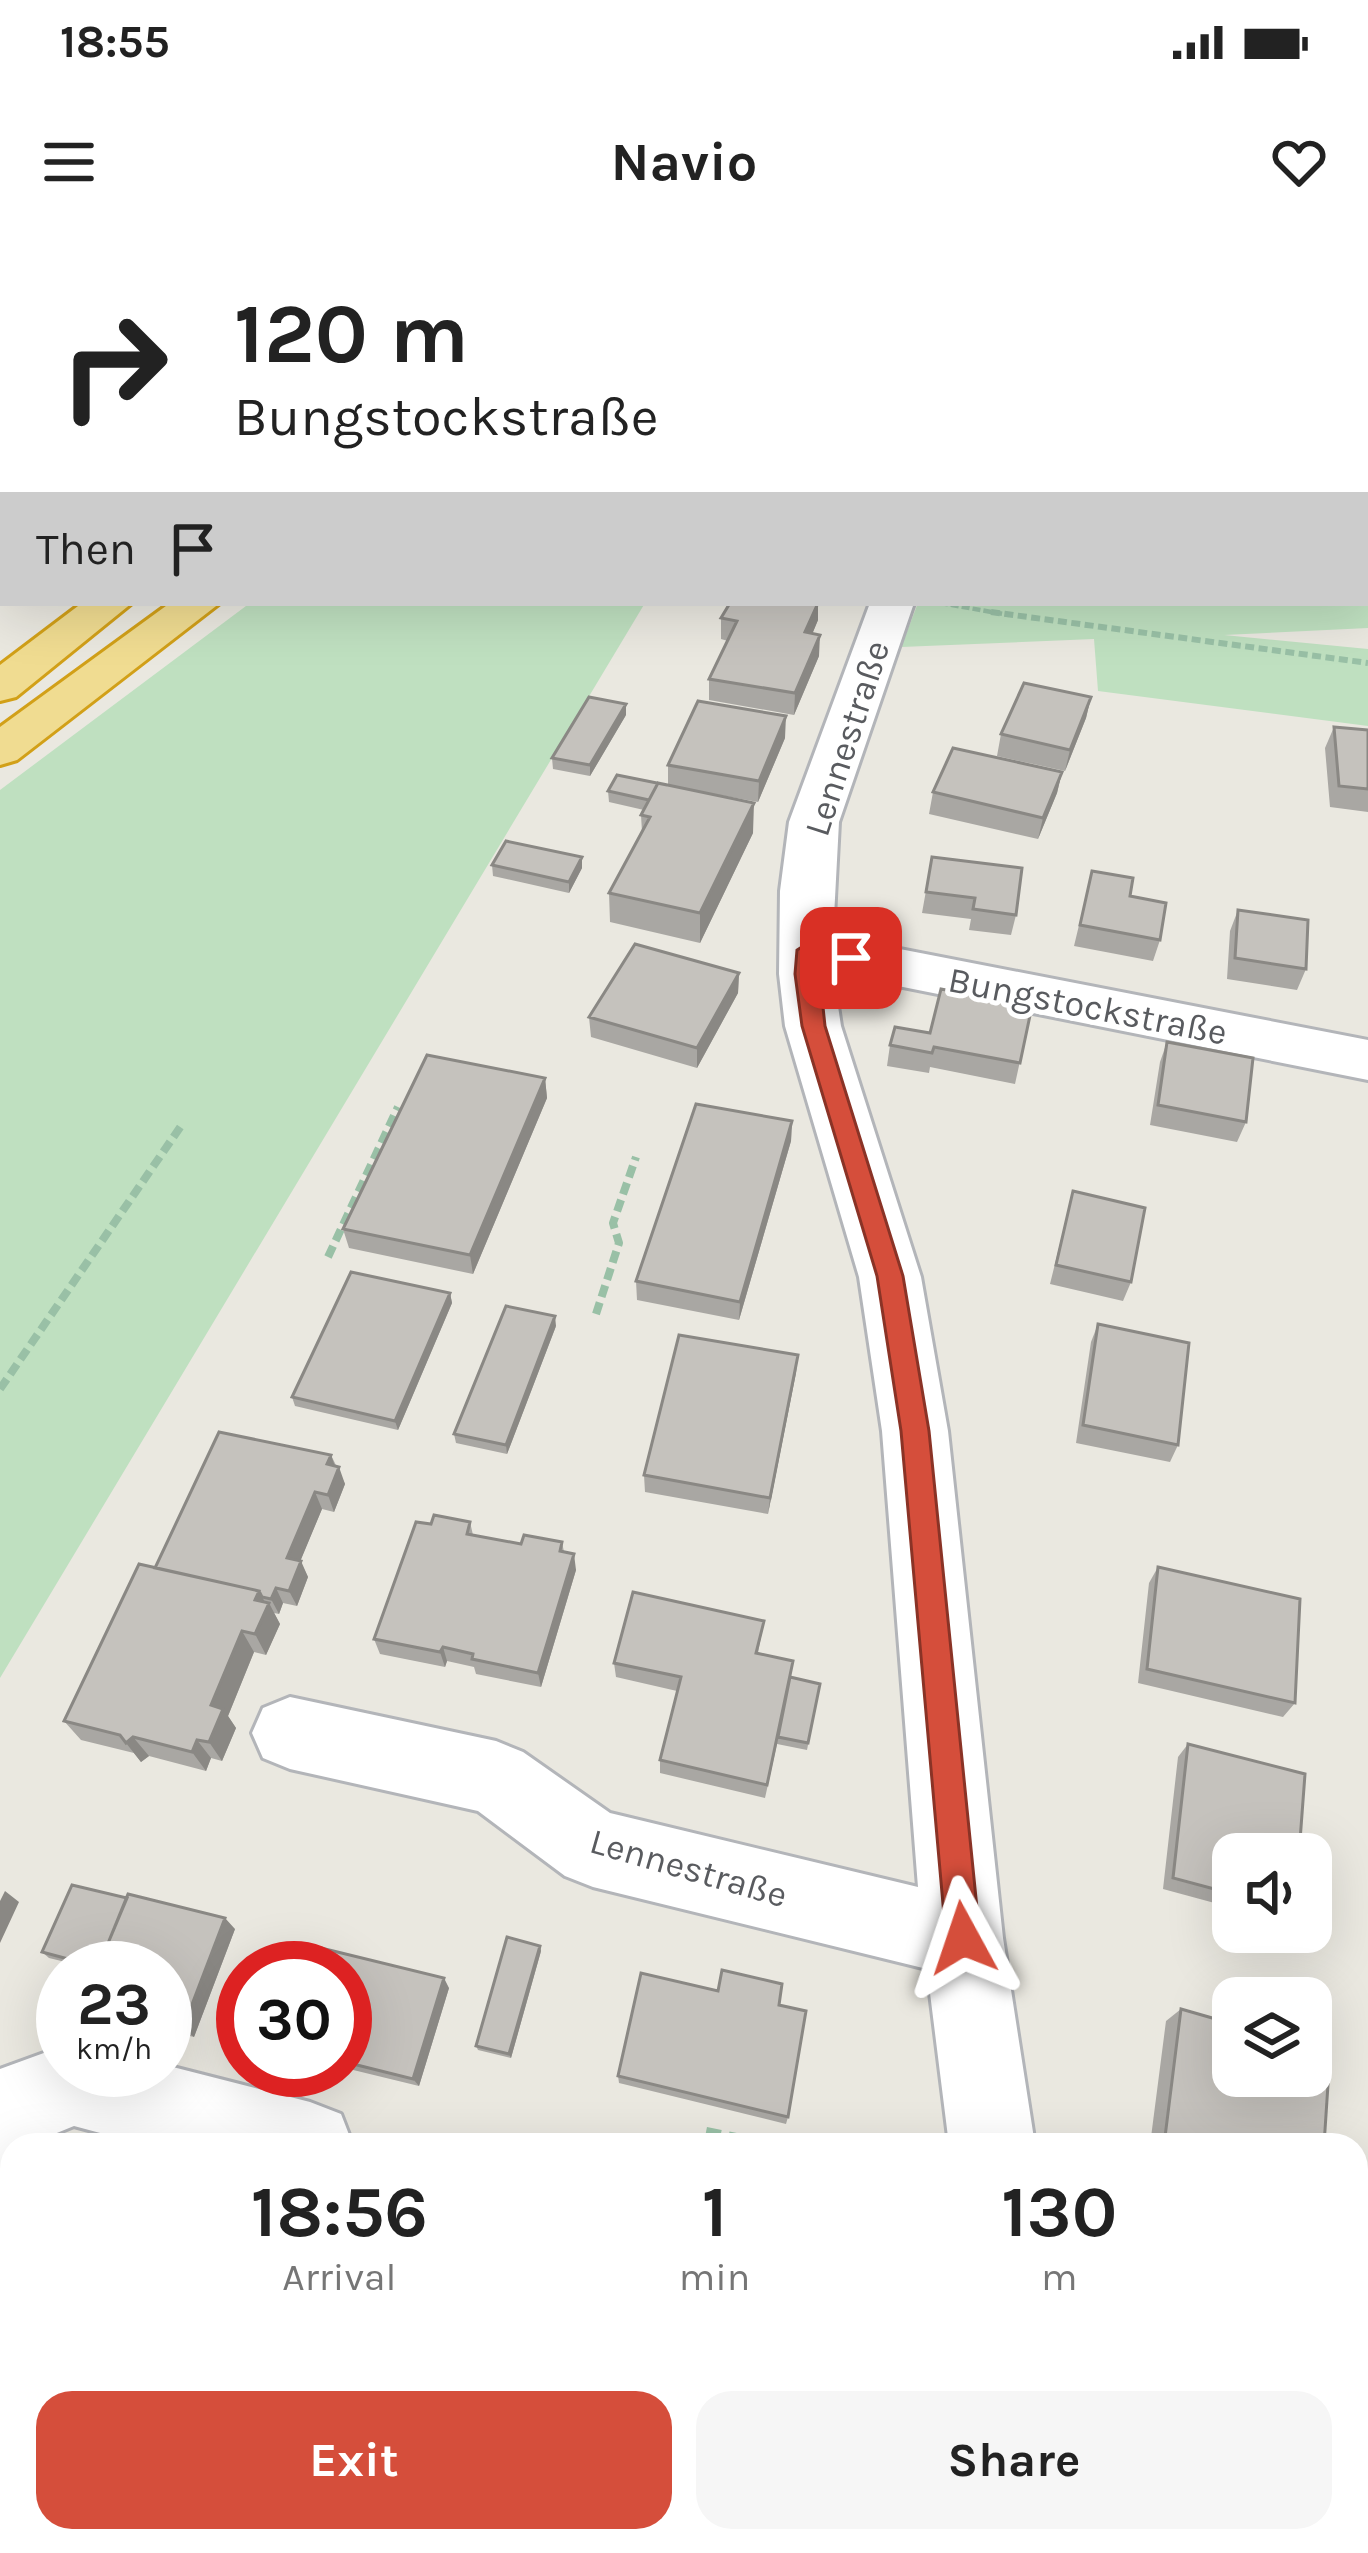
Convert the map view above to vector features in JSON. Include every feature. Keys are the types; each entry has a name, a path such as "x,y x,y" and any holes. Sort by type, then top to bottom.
{"highway":[{"path":"0,687 106,606"},
{"path":"0,749 194,606"}],"street":[{"name":"Lennestraße","path":"891,606 814,822 806,891 806,974 813,1026 890,1276 915,1431 963,1938 990,2133"},
{"name":"Bungstockstraße","path":"808,950 1368,1060"},
{"name":"Lennestraße","path":"290,1733 496,1778 593,1848 963,1938"},
{"path":"3,2133 17,2105 74,2084 264,2133"}],"path":[{"path":"957,606 1094,629 1368,663"},
{"path":"328,1257 398,1107"},
{"path":"0,1389 181,1126"},
{"path":"596,1314 619,1243 613,1223 636,1157"},
{"path":"706,2132 711,2133"}],"green space":[{"path":"246,606 643,606 0,1678 0,790"},
{"path":"917,606 1368,606 1368,628 1224,635 1368,649 1368,726 1098,691 1094,639 901,647"}],"building":[{"path":"728,606 817,606 805,632 820,635 795,693 709,679 737,621 721,618"},
{"path":"1024,683 1091,697 1070,750 1001,734"},
{"path":"589,697 626,704 590,765 552,758"},
{"path":"698,701 786,716 759,781 668,765"},
{"path":"1334,727 1368,730 1368,789 1339,786"},
{"path":"953,748 1062,772 1043,818 933,792"},
{"path":"617,775 658,783 649,800 608,791"},
{"path":"658,783 754,803 700,913 609,893 650,817 641,815"},
{"path":"506,841 582,857 569,882 492,865"},
{"path":"932,857 1022,868 1016,915 973,909 975,898 926,892"},
{"path":"1092,871 1133,878 1130,896 1166,903 1160,940 1080,925"},
{"path":"1238,910 1308,920 1306,969 1235,958"},
{"path":"635,944 739,973 697,1048 589,1017"},
{"path":"941,989 1032,1006 1020,1063 934,1047 932,1053 890,1045 895,1027 930,1033"},
{"path":"1167,1042 1253,1058 1246,1122 1158,1105"},
{"path":"427,1055 545,1078 470,1255 343,1229"},
{"path":"696,1104 792,1121 740,1302 636,1281"},
{"path":"1073,1191 1145,1208 1131,1282 1056,1265"},
{"path":"351,1272 450,1293 395,1421 292,1397"},
{"path":"506,1306 555,1316 506,1445 454,1434"},
{"path":"1098,1324 1189,1343 1178,1445 1083,1425"},
{"path":"679,1335 798,1355 770,1498 644,1475"},
{"path":"219,1432 331,1455 327,1464 339,1467 328,1495 315,1492 287,1558 301,1561 289,1591 276,1588 271,1599 259,1591 155,1568"},
{"path":"434,1515 470,1522 467,1534 521,1544 524,1535 562,1542 560,1551 574,1554 538,1673 472,1659 473,1654 443,1647 440,1652 374,1639 416,1522 431,1524"},
{"path":"139,1564 259,1591 255,1600 269,1603 255,1634 242,1631 211,1705 223,1709 209,1742 197,1740 192,1752 133,1737 126,1743 120,1735 64,1721"},
{"path":"1158,1567 1300,1599 1295,1703 1147,1669"},
{"path":"633,1592 764,1621 756,1653 793,1661 767,1785 660,1760 681,1677 614,1663"},
{"path":"790,1677 820,1684 808,1743 778,1737"},
{"path":"1188,1744 1305,1774 1301,1833 1212,1833 1212,1888 1173,1878"},
{"path":"72,1885 127,1898 109,1941 47,1941"},
{"path":"128,1894 225,1918 192,2004 192,1941 109,1941"},
{"path":"507,1937 540,1946 509,2054 476,2046"},
{"path":"372,1960 444,1978 413,2079 372,2069"},
{"path":"722,1970 782,1984 779,2005 806,2011 788,2117 618,2076 641,1973 718,1991"},
{"path":"1181,2009 1212,2018 1212,2097 1327,2097 1325,2133 1166,2133"}],"route":[{"path":"851,958 808,950 806,974 813,1026 890,1276 915,1431 963,1938"}]}
